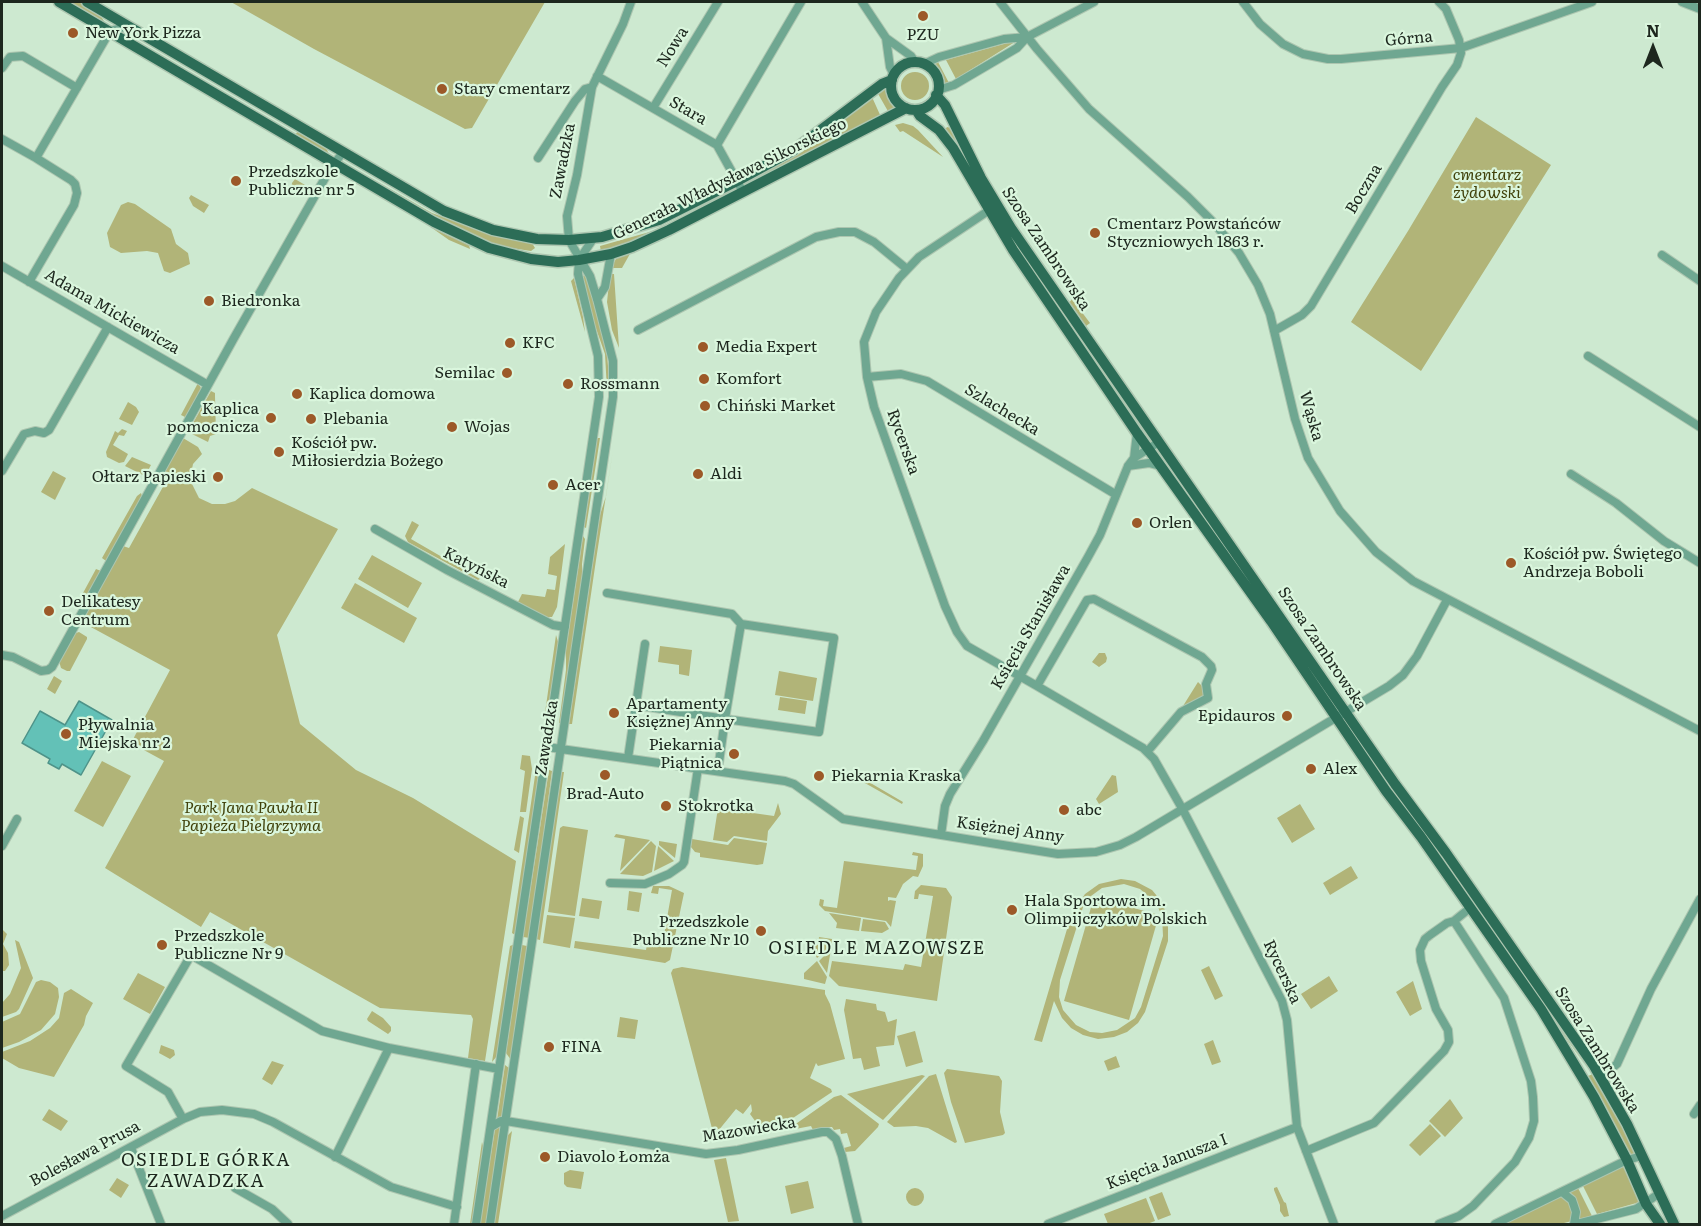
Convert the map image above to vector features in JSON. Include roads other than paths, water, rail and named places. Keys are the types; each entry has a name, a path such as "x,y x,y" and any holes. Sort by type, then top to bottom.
{"main road":[{"name":"Generała Władysława Sikorskiego","path":"59,2 459,235 503,253 531,259 558,262 611,254 669,230 911,112"},
{"name":"Generała Władysława Sikorskiego","path":"87,2 460,219 493,230 537,239 593,238 623,232 659,220 794,150 889,77"},
{"path":"920,61 936,75 937,93 926,107 911,112 893,97 889,77 902,66 920,61"},
{"name":"Szosa Zambrowska","path":"937,93 999,210 1213,518 1342,716 1386,791 1540,1009 1580,1075 1627,1160 1646,1204 1660,1224"},
{"name":"Szosa Zambrowska","path":"911,112 939,130 952,148 988,211 1160,466 1594,1066 1618,1108 1674,1224"},
{"path":"939,130 944,124 952,122"},
{"path":"531,259 537,249 537,239"},
{"path":"1202,526 1209,525 1213,518"},
{"path":"1580,1075 1594,1066"}],"street":[{"name":"Zawadzka","path":"490,1224 613,397 613,361 590,276 569,240 567,216 577,175 592,87 631,2"},
{"name":"Nowa","path":"652,108 718,2"},
{"path":"717,145 801,2"},
{"path":"862,2 886,38 920,61 1004,39 1027,37"},
{"name":"Wąska","path":"1000,2 1089,109 1188,197 1239,253 1258,285 1274,331 1298,431 1308,458 1340,511 1376,552 1413,581 1447,600 1700,731"},
{"path":"937,93 1017,48 1027,37 1094,2"},
{"name":"Górna","path":"1243,2 1254,18 1277,40 1297,52 1317,58 1352,59 1461,48 1592,2"},
{"path":"1439,2 1449,16 1461,48"},
{"path":"1682,2 1700,9"},
{"path":"104,12 110,31"},
{"path":"36,158 110,31 128,26"},
{"path":"886,38 889,77"},
{"name":"Boczna","path":"1274,331 1302,315 1311,306 1457,65 1461,48"},
{"path":"2,68 10,57 23,56 77,88"},
{"name":"Stara","path":"597,76 717,145 744,192"},
{"path":"538,158 582,91 592,87"},
{"path":"945,105 950,87"},
{"path":"288,136 297,125"},
{"path":"2,139 71,180 78,193 74,205 29,282"},
{"path":"2,655 13,657 40,671 52,667 208,385 343,152"},
{"name":"Rycerska","path":"988,211 919,257 898,278 876,312 864,342 867,377 874,407 945,606 957,632 968,646 1147,752 1154,759 1183,810 1282,1001 1287,1020 1297,1127 1334,1224"},
{"path":"638,330 816,237 839,232 855,232 874,242 907,269"},
{"path":"579,260 593,238"},
{"path":"597,299 605,287 611,254"},
{"path":"1662,255 1700,281"},
{"name":"Zawadzka","path":"476,1224 600,389 598,356 578,274 579,260"},
{"name":"Adama Mickiewicza","path":"2,266 208,385"},
{"path":"2,471 24,434 30,431 44,433 49,430 108,327"},
{"path":"1588,356 1700,427"},
{"name":"Szlachecka","path":"867,377 901,374 927,381 1115,494"},
{"path":"1134,458 1137,433"},
{"name":"Księcia Stanisława","path":"941,835 945,806 950,794 1020,677 1096,542 1128,466 1134,458 1159,442"},
{"path":"1128,466 1149,463 1160,466"},
{"path":"1571,474 1616,503 1664,541 1700,563"},
{"name":"Katyńska","path":"375,530 553,625 565,627"},
{"path":"607,593 732,614 741,624 834,638 819,732 636,705"},
{"path":"1037,686 1080,609 1090,599 1202,657 1212,668 1206,684 1208,698 1181,712 1147,752"},
{"name":"Księżnej Anny","path":"547,747 789,782 843,819 1058,854 1089,853 1128,842 1389,686 1403,675 1417,656 1447,600"},
{"path":"718,771 741,624"},
{"path":"628,758 645,644"},
{"path":"610,882 650,883 682,865 698,768"},
{"path":"2,846 17,819"},
{"path":"1600,1078 1617,1064 1667,958 1700,899"},
{"path":"1306,1151 1374,1124 1444,1051 1449,1042 1448,1030 1436,1009 1420,953 1423,943 1430,935 1454,921 1470,908"},
{"path":"1439,1224 1454,1219 1473,1206 1515,1162 1529,1138 1534,1121 1531,1081 1504,998 1454,921"},
{"path":"183,1119 168,1092 126,1066 191,955 317,1029 389,1048 499,1069"},
{"path":"335,1157 389,1048"},
{"path":"454,1224 476,1064"},
{"path":"1694,1114 1700,1105"},
{"name":"Bolesława Prusa","path":"2,1216 183,1119 200,1112 222,1110 254,1114 286,1128 391,1187 457,1207"},
{"path":"491,1127 501,1121 506,1121"},
{"name":"Mazowiecka","path":"506,1121 706,1154 828,1132 836,1139 842,1156 858,1224"},
{"name":"Księcia Janusza I","path":"1048,1224 1297,1127"},
{"path":"131,1148 161,1224"},
{"path":"1495,1224 1627,1160 1642,1156"},
{"path":"235,1188 272,1209 288,1224"},
{"path":"1562,1192 1572,1200 1575,1224 1636,1209 1660,1193"}],"water":[{"name":"Pływalnia Miejska nr 2","path":"79,701 112,720 81,775 62,764 59,769 48,763 50,759 22,743 40,711 65,725"}],"place":[{"name":"PZU","path":"923,16"},
{"name":"New York Pizza","path":"73,33"},
{"name":"Stary cmentarz","path":"442,89"},
{"name":"Przedszkole Publiczne nr 5","path":"236,181"},
{"name":"Cmentarz Powstańców Styczniowych 1863 r.","path":"1095,233"},
{"name":"Biedronka","path":"209,301"},
{"name":"KFC","path":"510,343"},
{"name":"Media Expert","path":"703,347"},
{"name":"Semilac","path":"507,373"},
{"name":"Komfort","path":"704,379"},
{"name":"Rossmann","path":"568,384"},
{"name":"Kaplica domowa","path":"297,394"},
{"name":"Chiński Market","path":"705,406"},
{"name":"Kaplica pomocnicza","path":"271,418"},
{"name":"Plebania","path":"311,419"},
{"name":"Wojas","path":"452,427"},
{"name":"Kościół pw. Miłosierdzia Bożego","path":"279,452"},
{"name":"Aldi","path":"698,474"},
{"name":"Ołtarz Papieski","path":"218,477"},
{"name":"Acer","path":"553,485"},
{"name":"Orlen","path":"1137,523"},
{"name":"Kościół pw. Świętego Andrzeja Boboli","path":"1511,563"},
{"name":"Delikatesy Centrum","path":"49,611"},
{"name":"Apartamenty Księżnej Anny","path":"614,713"},
{"name":"Epidauros","path":"1287,716"},
{"name":"Pływalnia Miejska nr 2","path":"66,734"},
{"name":"Piekarnia Piątnica","path":"734,754"},
{"name":"Alex","path":"1311,769"},
{"name":"Brad-Auto","path":"605,775"},
{"name":"Piekarnia Kraska","path":"819,776"},
{"name":"Stokrotka","path":"666,806"},
{"name":"abc","path":"1064,810"},
{"name":"Hala Sportowa im. Olimpijczyków Polskich","path":"1012,910"},
{"name":"Przedszkole Publiczne Nr 10","path":"761,931"},
{"name":"Przedszkole Publiczne Nr 9","path":"162,945"},
{"name":"FINA","path":"549,1047"},
{"name":"Diavolo Łomża","path":"545,1157"}],"district":[{"name":"OSIEDLE MAZOWSZE","path":"877,949"},
{"name":"OSIEDLE GÓRKA ZAWADZKA","path":"206,1171"}],"park label":[{"name":"cmentarz żydowski","path":"1487,184"},
{"name":"Park Jana Pawła II Papieża Pielgrzyma","path":"251,817"}]}
